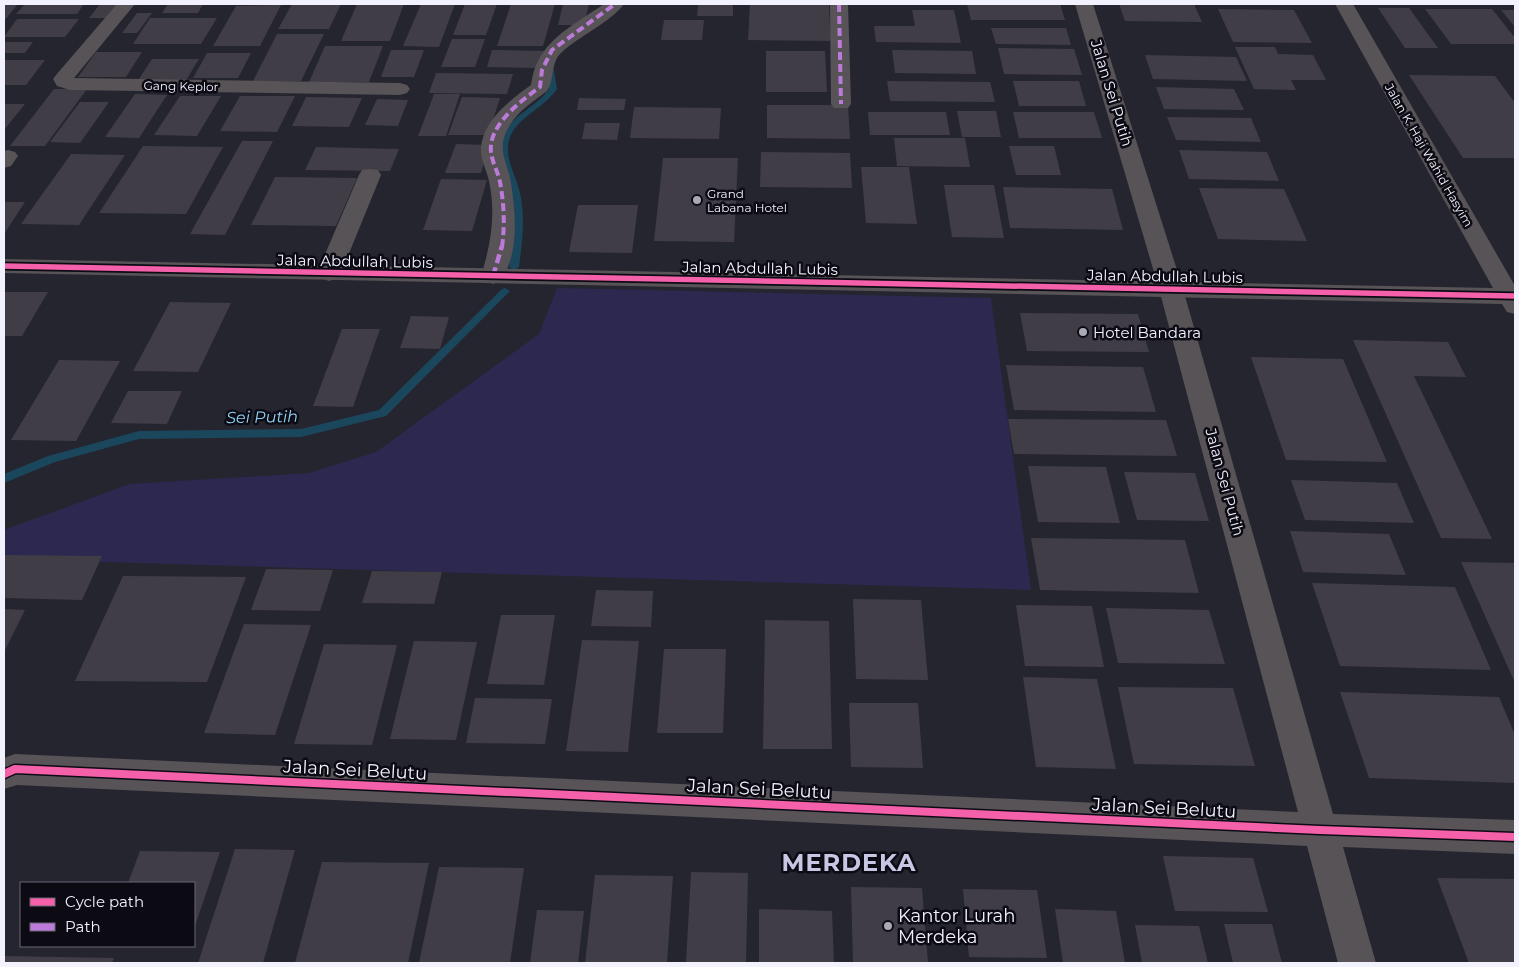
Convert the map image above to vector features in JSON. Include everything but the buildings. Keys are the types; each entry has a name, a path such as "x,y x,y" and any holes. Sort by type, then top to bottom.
{"street":[{"name":"Gang Keplor","path":"126,4 63,79 64,82 70,84 400,89"},
{"path":"493,276 502,246 504,222 500,181 491,152 499,126 511,109 540,86 542,70 552,50 615,4"},
{"path":"839,4 841,104"},
{"name":"Jalan Sei Putih","path":"1084,4 1171,289 1357,963"},
{"name":"Jalan K. Haji Wahid Hasyim","path":"1344,4 1513,300"},
{"path":"329,273 370,175"},
{"name":"Jalan Abdullah Lubis","path":"4,266 1171,289 1513,300"},
{"name":"Jalan Sei Belutu","path":"4,774 15,769 1320,830 1515,837"}],"shaded area":[{"path":"557,288 991,298 1031,590 4,559 4,530 130,484 309,473 376,452 539,334"}],"waterway":[{"name":"Sei Putih","path":"514,267 517,250 518,207 505,158 504,142 511,127 549,96 553,89 549,65"},
{"name":"Sei Putih","path":"4,479 52,459 139,435 301,433 382,413 505,291"}],"marked path":[{"path":"493,276 502,246 504,221 500,181 491,152 499,126 511,109 540,87 542,70 552,50 615,4"},
{"path":"839,4 841,104"}],"cycle path":[{"path":"4,266 1515,296"},
{"path":"4,774 15,769 1320,830 1515,837"}],"place":[{"name":"Grand Labana Hotel","path":"697,200"},
{"name":"Hotel Bandara","path":"1083,332"},
{"name":"Kantor Lurah Merdeka","path":"888,926"}],"district":[{"name":"MERDEKA","path":"849,862"}]}
